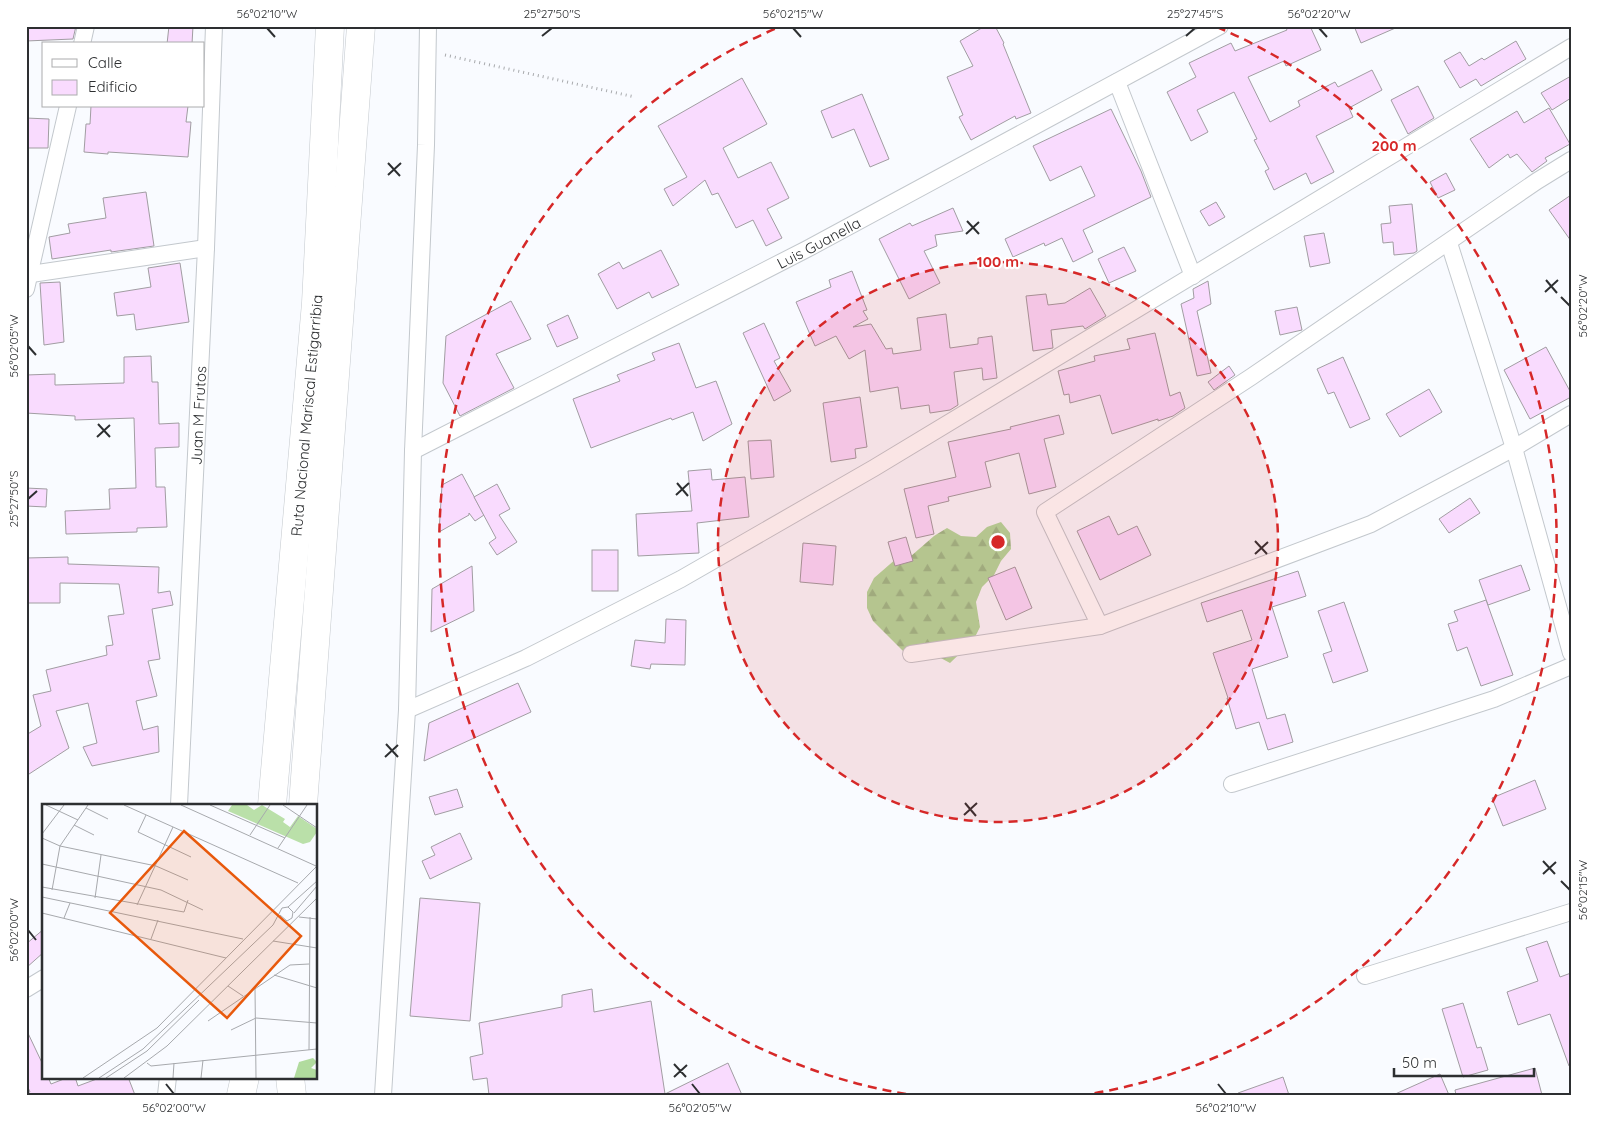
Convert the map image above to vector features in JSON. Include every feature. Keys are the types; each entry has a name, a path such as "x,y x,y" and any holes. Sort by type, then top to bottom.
{"highway":[{"name":"Ruta Nacional Mariscal Estigarribia","path":"272,804 316,303 330,26"},
{"name":"Ruta Nacional Mariscal Estigarribia","path":"303,804 361,26"},
{"path":"241,1095 245,1078"},
{"path":"290,1078 292,1095"}],"street":[{"path":"82,42 86,26"},
{"name":"Juan M Frutos","path":"179,804 206,248 214,26"},
{"path":"383,1095 407,710 413,451 426,146 428,26"},
{"name":"Luis Guanella","path":"413,451 807,249 1220,26"},
{"path":"407,710 526,658 681,579 874,468 1571,47"},
{"path":"1117,82 1193,276"},
{"path":"68,108 29,281 206,248"},
{"path":"1100,626 1045,512 1251,377 1537,181 1571,160"},
{"path":"1449,243 1514,448 1571,653"},
{"path":"911,654 1100,626 1371,524 1514,448 1571,414"},
{"path":"1232,784 1494,699 1571,666"},
{"path":"1365,976 1571,912"},
{"path":"26,989 42,979"},
{"path":"166,1095 168,1078"}],"path":[{"path":"427,52 635,97"}],"green space":[{"path":"1001,522 1010,533 1011,549 1001,561 994,575 982,587 976,602 980,627 973,641 950,663 937,656 906,654 873,621 867,608 867,592 874,578 897,558 911,556 934,536 947,528 961,536 976,537 987,527"}],"building":[{"path":"26,26 76,26 73,39 26,41"},
{"path":"169,26 193,26 192,42 167,42"},
{"path":"985,26 995,26 1004,43 1031,113 1016,119 1015,116 971,140 959,117 963,115 947,77 973,66 960,41"},
{"path":"1285,26 1310,26 1321,50 1286,66 1284,61 1248,77 1270,122 1300,106 1298,101 1335,82 1338,87 1372,70 1382,90 1349,108 1353,117 1316,136 1334,172 1311,184 1306,173 1274,190 1265,171 1269,169 1254,140 1257,139 1234,92 1197,110 1208,132 1191,141 1167,92 1196,77 1189,63 1231,43 1235,51 1287,30"},
{"path":"1354,26 1400,26 1361,43"},
{"path":"1516,41 1526,59 1481,86 1476,79 1460,88 1444,61 1460,52 1469,66 1482,58 1484,60"},
{"path":"1571,76 1571,98 1552,110 1541,93"},
{"path":"742,78 767,124 723,148 738,178 771,162 789,198 767,209 782,238 766,246 753,220 736,228 718,193 712,195 705,180 673,206 664,189 687,177 658,126"},
{"path":"1418,86 1434,118 1408,134 1391,100"},
{"path":"862,94 889,159 870,167 854,129 832,138 821,111"},
{"path":"91,108 188,108 186,122 191,122 188,157 84,152 86,124 90,124"},
{"path":"1549,108 1570,144 1545,158 1547,161 1532,172 1517,154 1510,158 1508,154 1489,168 1470,139 1517,111 1524,123"},
{"path":"1111,109 1141,171 1151,197 1083,230 1093,252 1073,262 1062,238 1045,246 1044,243 1013,257 1005,239 1095,196 1081,166 1050,181 1033,146"},
{"path":"26,118 49,119 48,148 26,148"},
{"path":"1446,173 1455,190 1438,198 1430,182"},
{"path":"146,192 154,246 52,259 49,237 70,233 68,224 106,218 103,198"},
{"path":"1571,195 1571,241 1549,210"},
{"path":"1216,202 1225,217 1209,226 1200,211"},
{"path":"1412,204 1417,251 1394,255 1393,242 1383,243 1381,224 1391,223 1389,206"},
{"path":"953,208 963,231 935,235 937,246 924,251 940,283 909,299 879,239 910,223 912,226"},
{"path":"1324,233 1330,263 1310,267 1304,236"},
{"path":"1124,247 1136,271 1109,283 1098,259"},
{"path":"661,250 679,285 652,298 649,292 617,309 598,274 619,262 623,269"},
{"path":"180,263 189,322 136,330 134,314 117,316 114,293 151,287 148,268"},
{"path":"852,271 867,310 863,311 868,319 853,327 871,324 886,349 892,348 893,354 921,350 917,318 946,314 950,348 978,344 978,338 992,336 997,378 983,380 982,368 954,372 958,405 950,410 930,413 929,405 901,409 898,387 870,392 865,350 849,359 836,336 815,346 796,302 831,287 829,280"},
{"path":"1208,281 1211,304 1197,311 1211,373 1197,376 1181,304 1194,298 1193,289"},
{"path":"60,282 64,342 44,345 40,283"},
{"path":"1090,288 1106,316 1085,329 1083,326 1051,330 1053,348 1033,351 1026,296 1046,294 1048,305 1065,303"},
{"path":"511,301 531,339 496,354 514,388 460,416 443,383 446,336"},
{"path":"1297,307 1302,330 1280,335 1275,311"},
{"path":"568,315 578,338 557,347 547,325"},
{"path":"764,323 780,358 774,361 791,391 774,401 743,333"},
{"path":"1155,333 1170,396 1180,392 1185,408 1173,416 1112,434 1100,395 1070,403 1069,394 1064,395 1058,371 1095,361 1094,356 1130,349 1127,339"},
{"path":"679,343 696,388 716,381 732,424 703,441 693,412 672,420 671,418 591,448 573,399 620,381 617,375 655,360 652,353"},
{"path":"1546,347 1571,393 1571,397 1530,419 1504,370"},
{"path":"151,356 152,382 158,382 159,424 179,423 179,447 155,448 156,487 165,487 167,527 137,528 137,532 66,534 65,511 110,509 109,489 136,488 134,418 75,420 75,416 26,413 26,375 55,374 55,385 124,383 124,357"},
{"path":"1343,357 1370,419 1350,428 1334,392 1328,394 1317,369"},
{"path":"1229,366 1235,375 1214,390 1208,382"},
{"path":"1429,389 1442,412 1400,437 1386,414"},
{"path":"860,397 867,447 855,449 856,458 831,462 823,403"},
{"path":"1059,415 1064,434 1044,439 1056,487 1029,494 1019,453 985,462 991,487 948,497 949,501 928,506 934,534 916,538 904,489 956,477 948,442 1011,429 1010,427"},
{"path":"771,440 774,477 751,479 748,441"},
{"path":"711,469 712,480 745,477 749,517 697,523 699,553 638,556 636,514 692,511 688,471"},
{"path":"462,474 484,515 475,521 469,513 469,515 439,532 442,485"},
{"path":"497,484 510,509 499,515 517,542 497,555 489,543 496,538 474,497"},
{"path":"26,488 47,489 46,507 26,506"},
{"path":"1470,498 1480,513 1449,533 1439,519"},
{"path":"1109,516 1118,535 1137,526 1151,555 1100,580 1077,531"},
{"path":"906,537 913,561 895,566 888,542"},
{"path":"803,543 836,546 833,585 800,582"},
{"path":"592,550 618,550 618,591 592,591"},
{"path":"68,557 68,564 159,567 158,593 170,591 173,605 152,609 160,659 148,661 157,696 136,701 143,730 158,726 159,752 92,766 83,747 97,743 88,703 56,711 69,748 26,776 26,735 41,726 33,695 51,691 46,670 107,655 106,646 113,645 108,616 124,614 119,584 60,583 60,603 26,603 26,558"},
{"path":"1521,565 1530,590 1488,605 1479,580"},
{"path":"472,566 474,611 431,632 432,589"},
{"path":"1015,567 1032,608 1006,620 988,578"},
{"path":"1298,571 1306,596 1272,607 1288,657 1252,669 1267,719 1285,714 1293,742 1268,750 1259,722 1236,729 1213,653 1252,640 1242,610 1207,622 1201,603"},
{"path":"1486,600 1513,675 1481,686 1467,647 1457,651 1448,624 1458,621 1454,611"},
{"path":"1344,602 1368,671 1333,683 1323,654 1332,651 1318,611"},
{"path":"666,619 686,620 685,665 651,664 650,669 631,666 635,640 665,643"},
{"path":"518,683 531,712 424,761 429,723"},
{"path":"1535,780 1546,809 1503,826 1492,798"},
{"path":"457,789 463,807 435,815 429,797"},
{"path":"460,833 472,859 430,879 422,861 435,855 431,847"},
{"path":"420,898 480,903 470,1021 410,1016"},
{"path":"42,931 42,954 26,968 26,944"},
{"path":"1547,941 1560,977 1571,973 1571,1066 1569,1066 1550,1014 1518,1025 1507,992 1538,981 1526,948"},
{"path":"592,989 594,1012 651,1001 665,1094 728,1063 742,1095 489,1095 487,1078 473,1080 470,1057 483,1054 479,1023 562,1007 562,995"},
{"path":"1463,1003 1477,1048 1481,1047 1488,1070 1463,1077 1442,1009"},
{"path":"26,1029 42,1063 42,1078 48,1078 51,1084 66,1078 75,1078 78,1086 99,1078 128,1078 135,1095 26,1095 26,1093 30,1092 26,1083"},
{"path":"1535,1068 1542,1095 1456,1095 1455,1090"},
{"path":"1440,1074 1449,1095 1393,1095"},
{"path":"1283,1077 1289,1095 1238,1095 1238,1093"}]}
